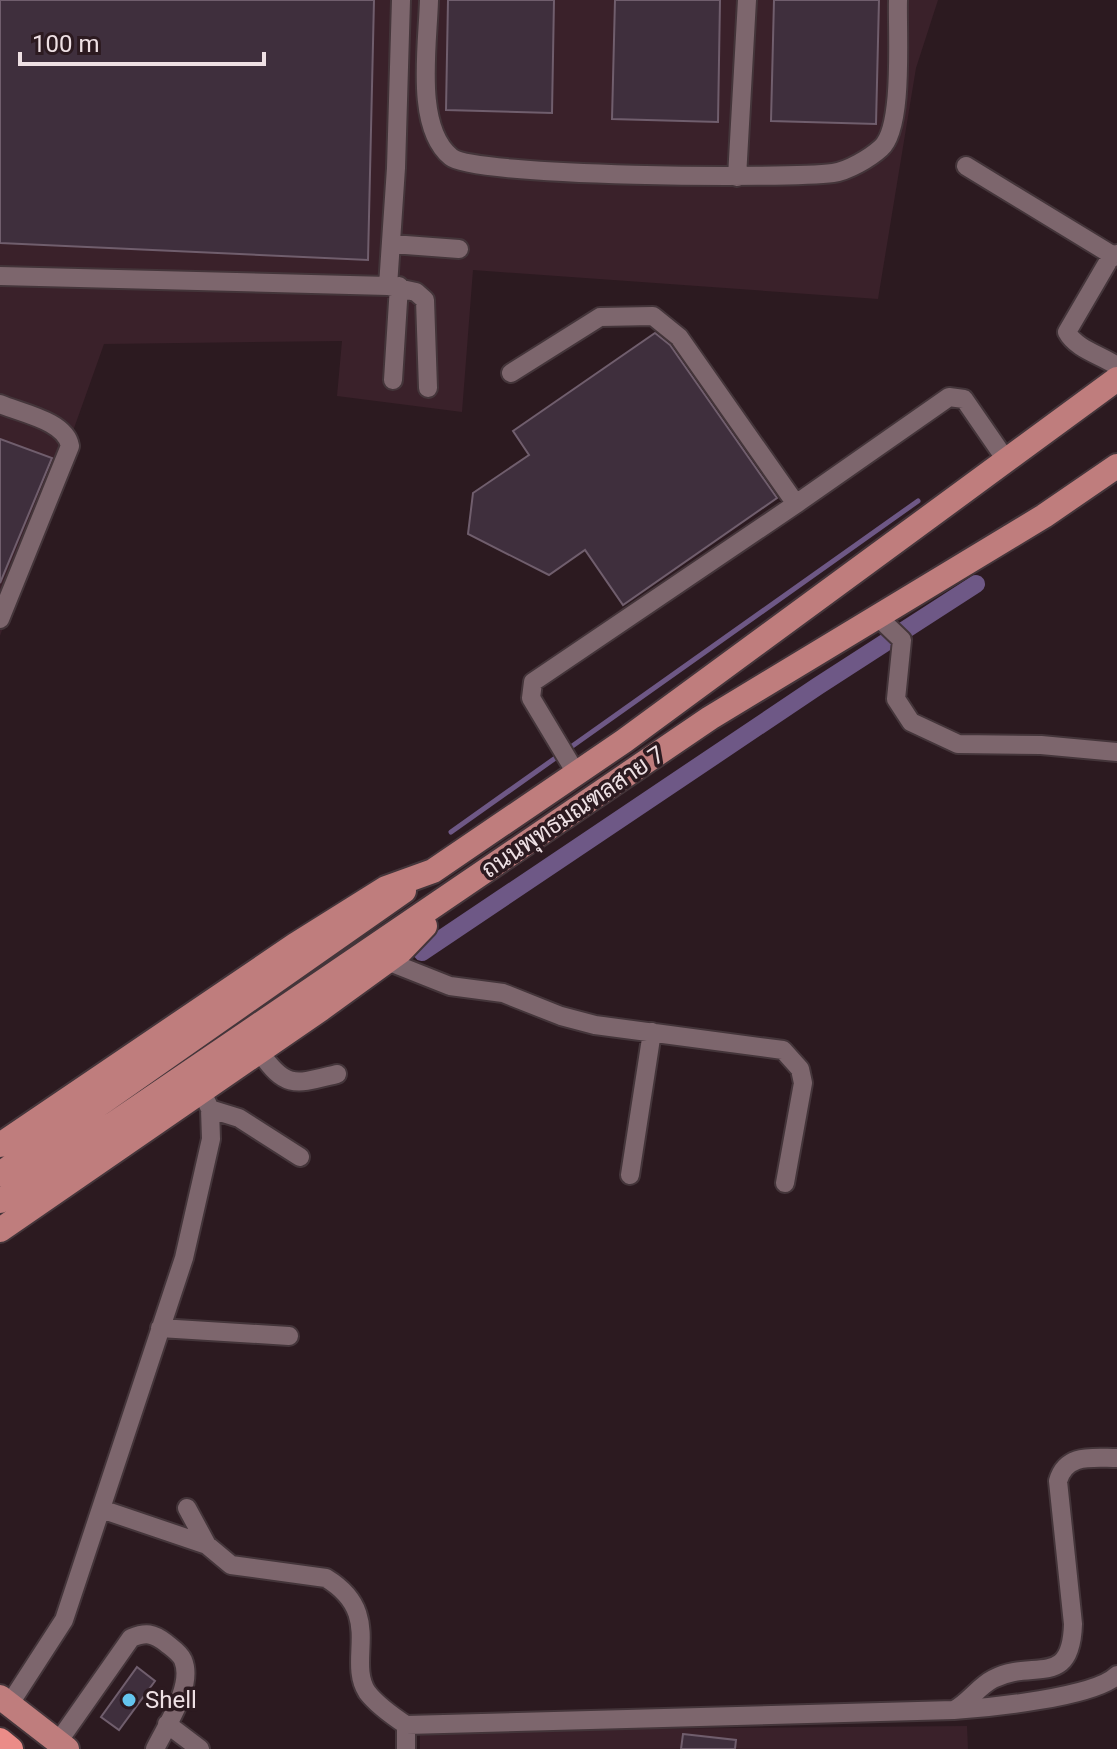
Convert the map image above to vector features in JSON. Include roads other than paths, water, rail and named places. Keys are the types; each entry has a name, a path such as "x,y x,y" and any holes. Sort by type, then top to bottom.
{"highway":[{"path":"0,1740 11,1749"}],"main road":[{"name":"ถนนพุทธมณฑลสาย 7","path":"417,879 576,773 1117,379"},
{"name":"ถนนพุทธมณฑลสาย 7","path":"34,1165 439,904 710,718 1044,516 1117,466"},
{"path":"0,1145 341,915 386,888 417,879"},
{"path":"0,1201 34,1165 396,900 417,879"},
{"path":"0,1230 206,1101 260,1052 387,961 422,932 439,904"},
{"path":"0,1174 34,1165"},
{"path":"5,1701 63,1746"}],"street":[{"path":"393,380 392,244 401,0"},
{"path":"429,0 428,119 450,157 463,164 525,170 737,177 836,173 882,148 894,125 898,0"},
{"path":"737,177 747,0"},
{"path":"966,166 1115,254 1067,332 1080,347 1097,352 1117,366"},
{"path":"392,244 459,249"},
{"path":"0,276 393,286 416,292 425,300 428,388"},
{"path":"511,373 600,317 653,316 679,337 796,504"},
{"path":"576,773 531,698 533,682 949,397 964,399 1006,460"},
{"path":"0,404 59,427 68,437 70,446 0,619"},
{"path":"877,616 902,640 896,699 911,722 958,744 1041,745 1117,752"},
{"path":"387,961 450,986 523,999 561,1016 783,1050 794,1058 803,1083 785,1183"},
{"path":"630,1175 652,1032"},
{"path":"260,1052 276,1075 293,1083 337,1074"},
{"path":"206,1101 300,1157"},
{"path":"5,1701 64,1620 160,1328 194,1213 211,1139 206,1101"},
{"path":"160,1328 289,1336"},
{"path":"954,1710 993,1679 1054,1668 1065,1661 1073,1642 1073,1624 1058,1481 1061,1470 1075,1459 1117,1458"},
{"path":"187,1508 207,1545 218,1557 244,1570 326,1578 338,1585 348,1598 362,1629 363,1683 368,1692 406,1725 989,1708 1100,1687 1117,1675"},
{"path":"101,1509 207,1545"},
{"path":"63,1746 131,1638 143,1634 156,1635 182,1657 186,1669 184,1686 155,1749"},
{"path":"167,1724 200,1749"},
{"path":"406,1725 406,1749"}],"waterway":[{"path":"451,832 918,501"},
{"path":"422,952 818,686 976,584"}],"place":[{"name":"Shell","path":"129,1700"}]}
